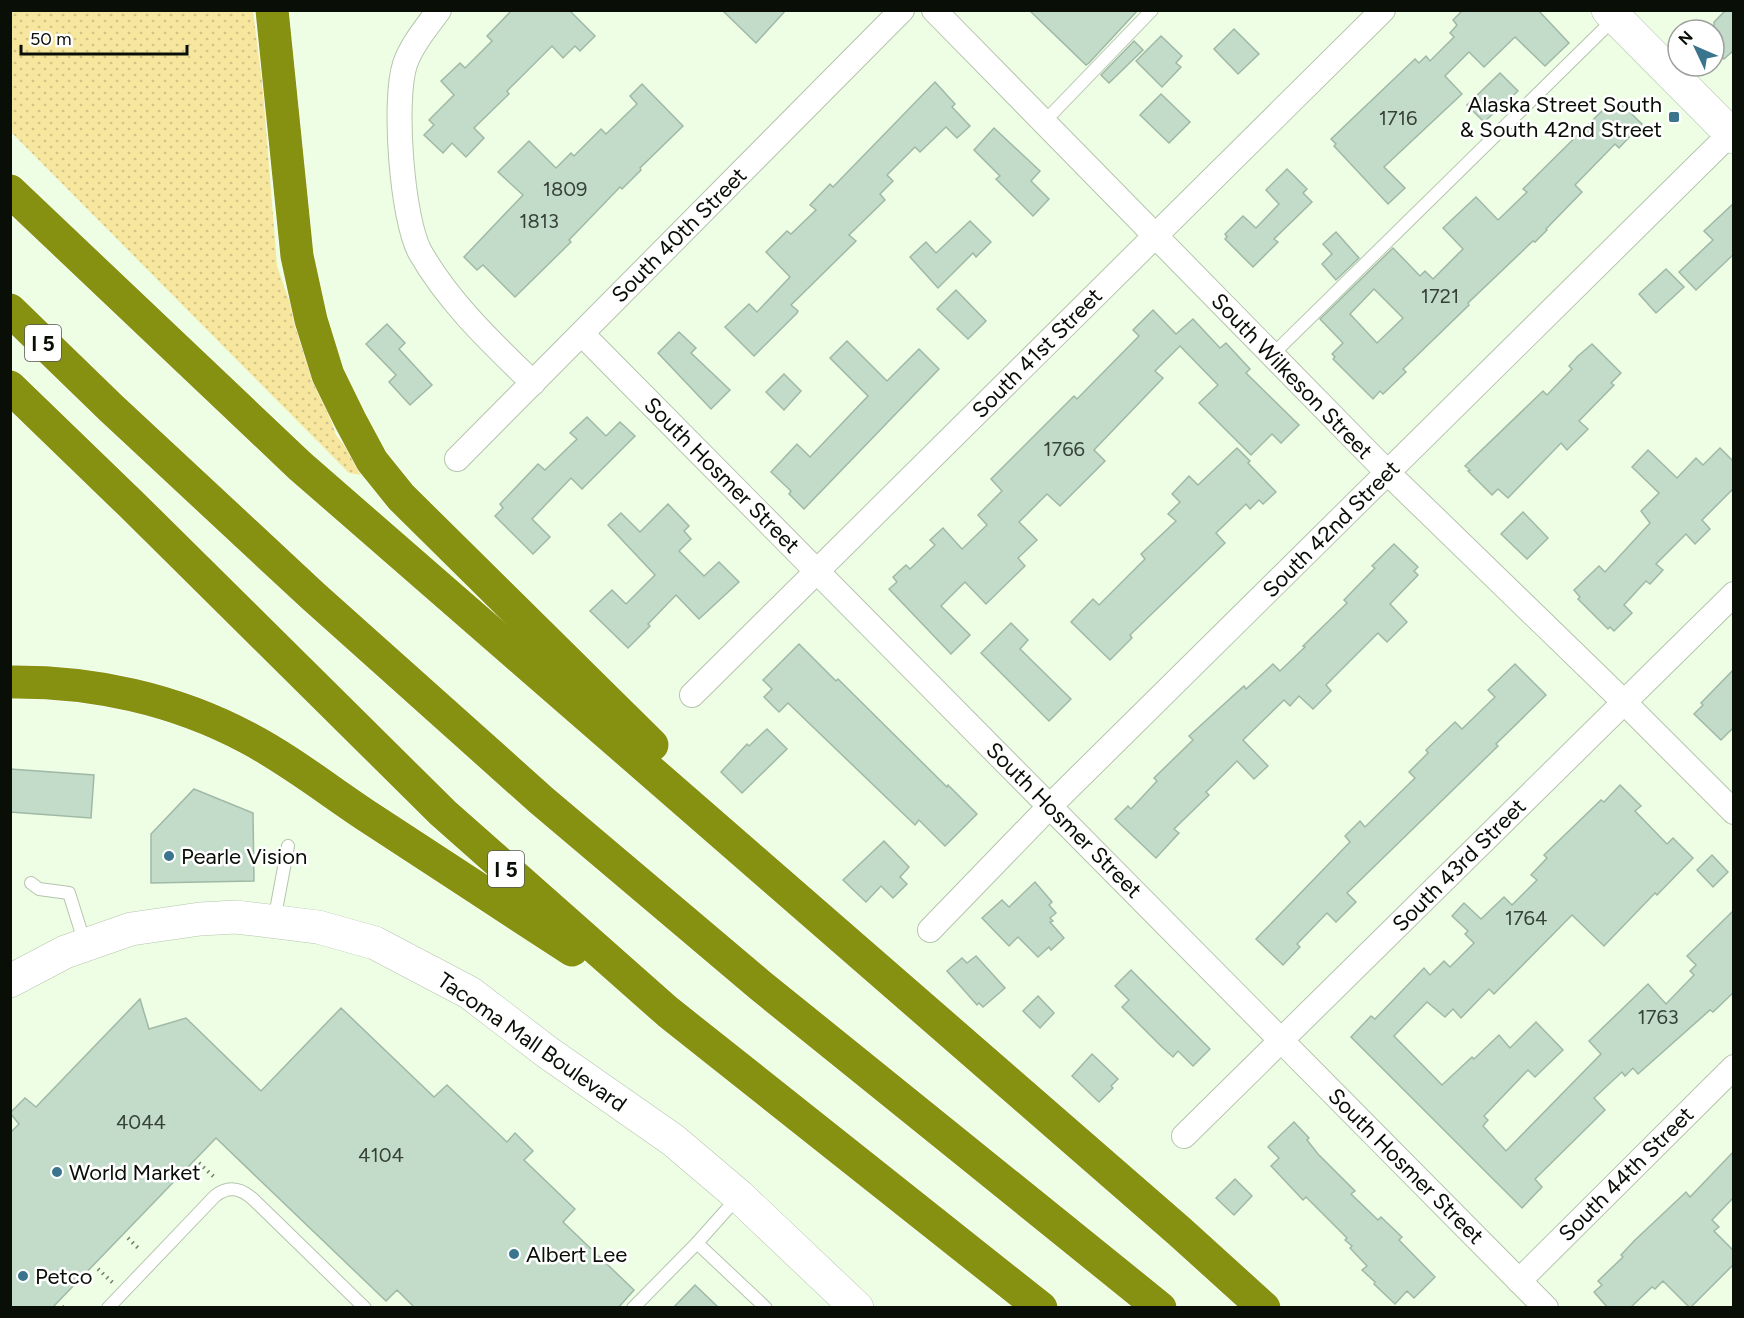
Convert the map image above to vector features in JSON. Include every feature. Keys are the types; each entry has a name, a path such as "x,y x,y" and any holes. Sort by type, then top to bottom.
{"highway":[{"path":"272,10 297,256 311,320 328,375 372,461 409,505 899,987"},
{"path":"10,182 74,253"},
{"path":"10,191 300,466 1170,1223 1264,1308"},
{"name":"I 5","path":"10,310 111,408 313,596 541,800 770,993 1160,1308"},
{"name":"I 5","path":"10,387 443,813 668,1012 1041,1308"},
{"path":"10,682 72,684 115,691 153,700 249,738 668,1012"}],"street":[{"path":"439,10 415,44 403,72 400,114 402,167 411,233 419,250 444,288 485,335 533,383"},
{"name":"South 40th Street","path":"457,459 902,10"},
{"name":"South Wilkeson Street","path":"934,10 1388,473 1734,812"},
{"name":"South 41st Street","path":"692,695 1383,10"},
{"path":"1612,14 1732,134"},
{"name":"South 42nd Street","path":"930,930 1050,806 1732,134"},
{"name":"South Hosmer Street","path":"582,334 1546,1308"},
{"name":"South 43rd Street","path":"1184,1136 1734,594"},
{"name":"Tacoma Mall Boulevard","path":"10,981 65,952 131,929 200,919 236,917 318,927 375,943 470,993 547,1052 673,1140 739,1196 857,1308"},
{"name":"South 44th Street","path":"1519,1281 1734,1067"}],"lane":[{"path":"1043,123 1152,10"},
{"path":"1272,356 1612,14"},
{"path":"274,922 288,846"},
{"path":"31,883 39,889 69,893 85,945"},
{"path":"108,1308 215,1196 232,1188 249,1195 365,1308"},
{"path":"633,1308 697,1243 739,1196"},
{"path":"697,1243 766,1308"}],"shaded area":[{"path":"10,11 253,11 263,91 277,266 336,435 368,476 349,473 11,132"}],"building":[{"path":"512,10 569,10 595,36 580,51 575,46 563,58 552,46 507,91 509,94 474,128 484,138 466,157 452,143 443,153 424,135 434,125 429,120 454,95 441,81 460,63 465,68 492,41 487,36"},
{"path":"722,10 786,10 756,43"},
{"path":"1029,10 1138,10 1086,65"},
{"path":"1463,10 1538,10 1569,43 1545,66 1515,37 1484,67 1469,52 1445,76 1462,94 1384,167 1405,188 1388,204 1334,146 1336,144 1331,139 1415,59 1419,63 1426,56 1430,61 1454,37 1450,33 1457,25 1453,20"},
{"path":"1726,10 1734,10 1734,50 1726,57 1726,18 1718,18"},
{"path":"1234,29 1259,54 1238,74 1214,49"},
{"path":"1161,36 1182,56 1176,63 1181,67 1162,87 1136,61"},
{"path":"1134,41 1143,50 1109,83 1101,75"},
{"path":"1500,73 1518,91 1484,122 1467,105"},
{"path":"935,82 955,104 952,107 970,126 957,138 946,127 920,152 915,147 887,175 893,181 880,194 885,200 849,235 856,241 791,305 798,311 797,313 754,356 725,327 749,304 757,312 790,277 766,252 787,231 791,234 816,210 810,205 830,184 833,187"},
{"path":"642,84 683,126 622,189 620,187 569,240 571,242 515,297 483,265 477,270 464,257 523,195 498,172 529,141 556,168 571,153 574,156 601,129 606,134 637,104 630,96"},
{"path":"1161,94 1190,122 1169,143 1140,115"},
{"path":"1615,98 1642,124 1619,148 1615,144 1575,185 1582,192 1547,230 1468,303 1469,305 1403,369 1406,372 1383,394 1380,391 1373,399 1333,359 1335,357 1332,354 1343,343 1320,319 1393,248 1420,276 1425,271 1433,279 1463,249 1443,228 1476,197 1498,220 1527,192 1523,189","holes":["1374,289 1403,318 1377,343 1350,314"]},
{"path":"994,128 1040,171 1031,181 1049,199 1033,216 996,179 1000,176 974,150"},
{"path":"1287,169 1307,189 1303,193 1312,202 1274,239 1278,242 1253,267 1225,239 1227,237 1225,234 1243,216 1256,228 1279,204 1266,190"},
{"path":"1734,203 1734,254 1696,290 1679,272 1713,240 1704,231"},
{"path":"970,221 991,242 976,257 973,253 938,288 910,257 926,242 936,253"},
{"path":"1336,232 1359,258 1336,280 1322,264 1332,254 1323,244"},
{"path":"1666,269 1684,287 1656,313 1639,294"},
{"path":"956,290 986,321 968,339 937,309"},
{"path":"1153,310 1176,334 1193,319 1220,348 1226,343 1250,369 1246,373 1299,425 1281,443 1272,434 1251,455 1199,403 1218,385 1180,346 1155,371 1163,378 1094,450 1105,461 1060,506 1047,494 1019,522 1037,540 1018,558 1025,566 986,604 965,582 941,606 970,635 951,654 889,589 897,582 893,577 906,565 910,569 935,545 930,540 943,528 962,549 987,525 978,515 1002,491 991,479 1074,396 1077,399 1139,336 1133,330"},
{"path":"387,324 405,343 399,349 432,385 410,405 389,382 396,375 366,344"},
{"path":"679,332 696,348 691,353 730,390 711,409 658,353"},
{"path":"847,341 887,381 919,349 939,369 804,509 789,494 791,491 771,472 797,444 810,457 868,396 830,358"},
{"path":"1592,344 1621,373 1611,383 1614,385 1579,421 1588,429 1567,450 1561,443 1508,498 1498,489 1492,495 1465,466 1543,391 1547,395 1572,369 1569,366"},
{"path":"784,374 801,391 784,410 766,392"},
{"path":"587,417 606,436 620,422 635,436 582,489 571,478 532,519 550,537 533,554 495,516 503,508 500,504 538,464 545,470 577,439 570,433"},
{"path":"1237,448 1276,492 1263,504 1259,500 1250,509 1246,504 1216,533 1225,543 1130,635 1132,638 1110,660 1071,622 1093,599 1099,605 1145,559 1141,554 1176,521 1168,514 1180,502 1172,494 1189,476 1198,485"},
{"path":"1720,448 1734,462 1734,488 1702,520 1710,529 1695,544 1686,534 1656,564 1663,570 1650,584 1646,581 1624,605 1632,613 1614,631 1610,627 1608,629 1578,599 1580,597 1574,590 1599,566 1605,572 1650,523 1641,511 1659,493 1632,467 1648,450 1677,478 1696,458 1703,465"},
{"path":"668,504 689,526 684,531 691,539 679,551 704,576 719,562 739,582 699,619 676,595 628,648 590,611 612,590 626,604 655,575 608,525 621,513 640,532"},
{"path":"1523,512 1548,538 1527,559 1501,534"},
{"path":"1394,544 1418,567 1414,571 1418,575 1390,604 1407,622 1387,642 1378,633 1326,685 1331,691 1313,709 1299,696 1290,706 1284,700 1243,740 1268,766 1254,779 1237,761 1206,792 1209,795 1174,829 1179,833 1156,858 1115,819 1128,806 1131,809 1157,781 1154,778 1193,740 1189,736 1244,686 1246,689 1273,664 1280,671 1305,647 1303,646 1347,603 1344,600 1375,568 1372,566"},
{"path":"1011,623 1028,640 1020,649 1071,699 1049,721 981,653"},
{"path":"799,644 977,814 945,846 919,820 915,825 788,703 779,712 764,697 772,689 763,680"},
{"path":"1515,664 1546,695 1496,744 1498,746 1347,893 1356,902 1336,922 1327,913 1297,944 1300,947 1283,965 1256,939 1350,842 1345,836 1360,821 1365,827 1415,778 1409,772 1428,753 1426,750 1455,722 1462,729 1495,697 1488,690"},
{"path":"1734,669 1734,727 1721,740 1694,714 1703,705 1701,703"},
{"path":"767,729 787,749 742,793 721,772 747,744 749,746"},
{"path":"10,769 94,775 91,818 10,812"},
{"path":"1620,785 1641,806 1635,811 1667,844 1673,838 1693,858 1657,895 1655,893 1604,946 1572,915 1494,994 1489,989 1461,1018 1453,1009 1445,1017 1427,1002 1394,1036 1442,1085 1499,1035 1510,1048 1536,1022 1563,1050 1535,1077 1528,1070 1484,1116 1488,1120 1483,1126 1506,1151 1601,1054 1589,1041 1648,984 1666,1004 1694,975 1690,971 1696,965 1687,956 1734,910 1734,992 1713,1012 1710,1010 1638,1074 1633,1068 1625,1076 1622,1072 1594,1098 1605,1110 1535,1179 1542,1187 1522,1208 1351,1037 1371,1016 1375,1019 1424,968 1430,975 1444,961 1450,967 1474,943 1465,934 1468,931 1452,916 1464,903 1481,919 1504,897 1512,905 1537,880 1531,875 1547,858 1544,855 1601,800 1604,802"},
{"path":"194,789 253,813 254,881 151,883 151,834"},
{"path":"884,841 909,867 900,877 907,884 893,898 881,886 866,902 843,880"},
{"path":"1712,855 1728,872 1713,887 1697,870"},
{"path":"1035,882 1052,902 1049,905 1056,913 1050,918 1053,921 1050,922 1064,938 1051,950 1049,947 1038,957 1018,937 1009,946 982,918 1002,900 1009,907"},
{"path":"976,956 1005,988 983,1007 979,1003 977,1005 947,971 962,958 967,963"},
{"path":"1131,970 1210,1049 1193,1066 1178,1051 1173,1057 1122,1007 1129,1000 1115,986"},
{"path":"1038,996 1054,1013 1040,1028 1023,1011"},
{"path":"140,999 149,1029 186,1018 261,1091 341,1008 434,1097 447,1085 507,1142 515,1133 533,1151 524,1160 575,1209 563,1222 634,1290 618,1308 415,1308 397,1290 386,1301 216,1138 52,1308 10,1308 10,1133 19,1124 10,1113 25,1098 36,1107"},
{"path":"1092,1054 1118,1079 1111,1086 1113,1088 1099,1102 1072,1076"},
{"path":"1294,1122 1309,1138 1307,1140 1318,1154 1355,1191 1351,1194 1378,1220 1381,1217 1402,1237 1399,1240 1435,1277 1414,1298 1407,1291 1395,1304 1362,1270 1367,1266 1350,1248 1352,1246 1345,1240 1347,1238 1306,1197 1303,1200 1271,1166 1279,1158 1268,1147"},
{"path":"1734,1151 1734,1197 1712,1220 1719,1227 1714,1231 1734,1251 1734,1264 1690,1308 1663,1281 1655,1289 1652,1287 1630,1308 1608,1308 1594,1292 1602,1285 1598,1281 1623,1257 1621,1255 1634,1241 1686,1192 1690,1197"},
{"path":"1235,1179 1252,1196 1234,1215 1216,1198"},
{"path":"695,1285 719,1308 673,1308"}],"place":[{"name":"Alaska Street South & South 42nd Street","path":"1674,117"},
{"name":"Pearle Vision","path":"169,856"},
{"name":"World Market","path":"57,1172"},
{"name":"Albert Lee","path":"514,1254"},
{"name":"Petco","path":"23,1276"}]}
